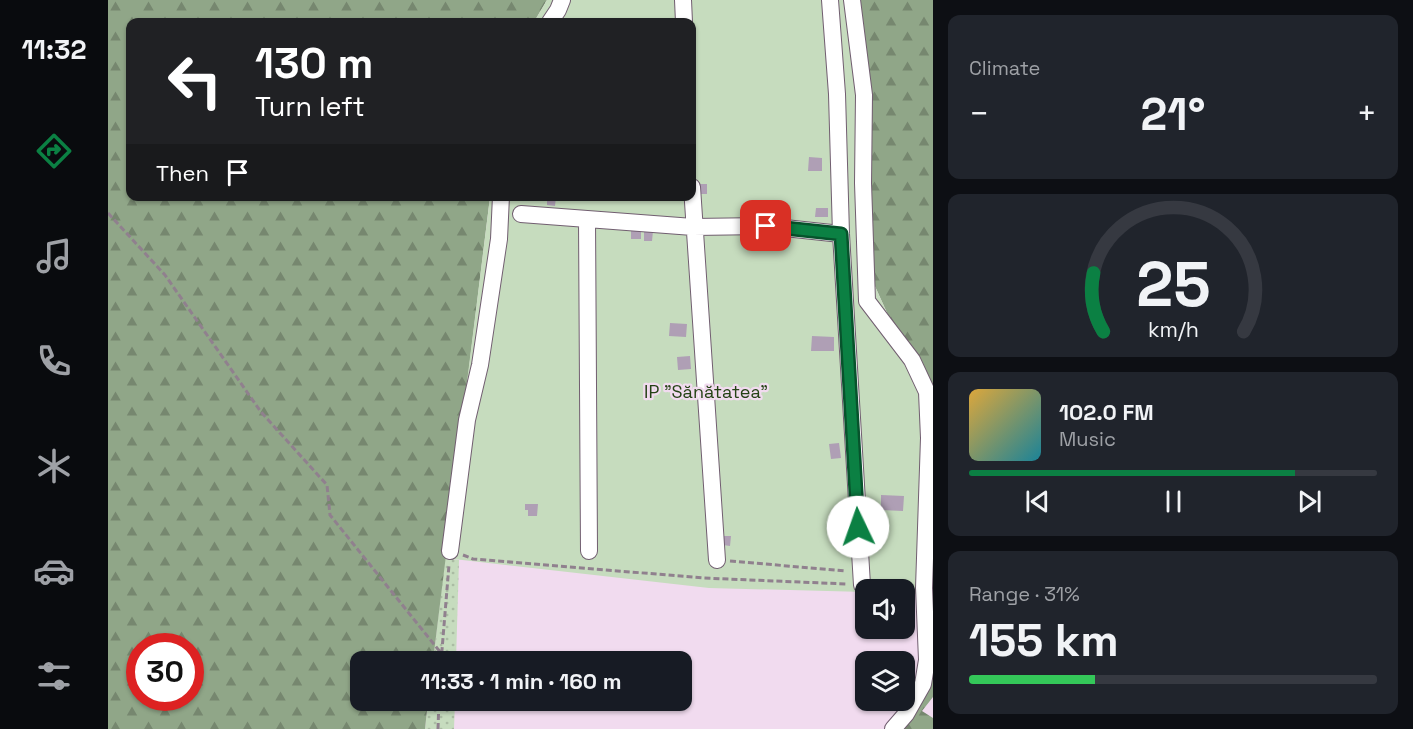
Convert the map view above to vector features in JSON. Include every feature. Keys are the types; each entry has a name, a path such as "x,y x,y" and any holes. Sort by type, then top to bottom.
{"street":[{"path":"553,18 562,0"},
{"path":"683,0 684,18"},
{"path":"830,0 837,94 841,234 861,578"},
{"path":"852,0 864,95 863,183 867,301 912,360 927,392 929,438 924,588 927,660 923,684 906,714 893,729"},
{"path":"450,551 467,420 480,365 499,239 501,201"},
{"path":"692,201 717,560"},
{"path":"521,214 693,227 766,226 841,234"},
{"path":"587,219 588,551"}],"path":[{"path":"108,213 165,275 261,412 327,485 330,515 440,651"},
{"path":"442,651 450,551 473,559 704,578 861,578"},
{"path":"717,560 924,588"},
{"path":"438,729 439,711"}],"green space":[{"path":"108,0 547,0 536,18 126,18 126,201 490,201 434,651 350,651 350,711 427,711 425,729 108,729"},
{"name":"IP \"Sănătatea\"","path":"547,0 858,0 869,273 888,315 920,359 933,538 932,607 918,594 915,594 915,579 855,579 855,592 709,588 445,558 490,201 696,201 696,18 536,18"},
{"path":"858,0 933,0 933,391 920,359 888,315 869,273"},
{"path":"445,558 459,560 456,651 434,651"},
{"path":"933,651 933,697 922,711 933,718 933,729 899,729 907,711 915,711 915,692"},
{"path":"427,711 455,711 454,729 425,729"}],"building":[{"path":"809,157 822,158 822,171 808,171"},
{"path":"699,184 707,184 707,194 699,194"},
{"path":"547,201 556,201 555,206 547,205"},
{"path":"816,208 828,208 828,217 815,217"},
{"path":"631,228 641,228 641,239 631,239"},
{"path":"644,230 653,231 652,241 644,241"},
{"path":"670,323 687,324 686,337 669,336"},
{"path":"812,336 834,337 834,351 811,351"},
{"path":"690,356 691,369 678,370 677,357"},
{"path":"839,443 841,458 831,459 829,444"},
{"path":"881,495 904,496 903,511 881,510"},
{"path":"525,504 538,504 537,516 528,516"},
{"path":"723,536 731,536 730,546 723,545"}],"route":[{"path":"766,226 841,234 858,527"}]}
